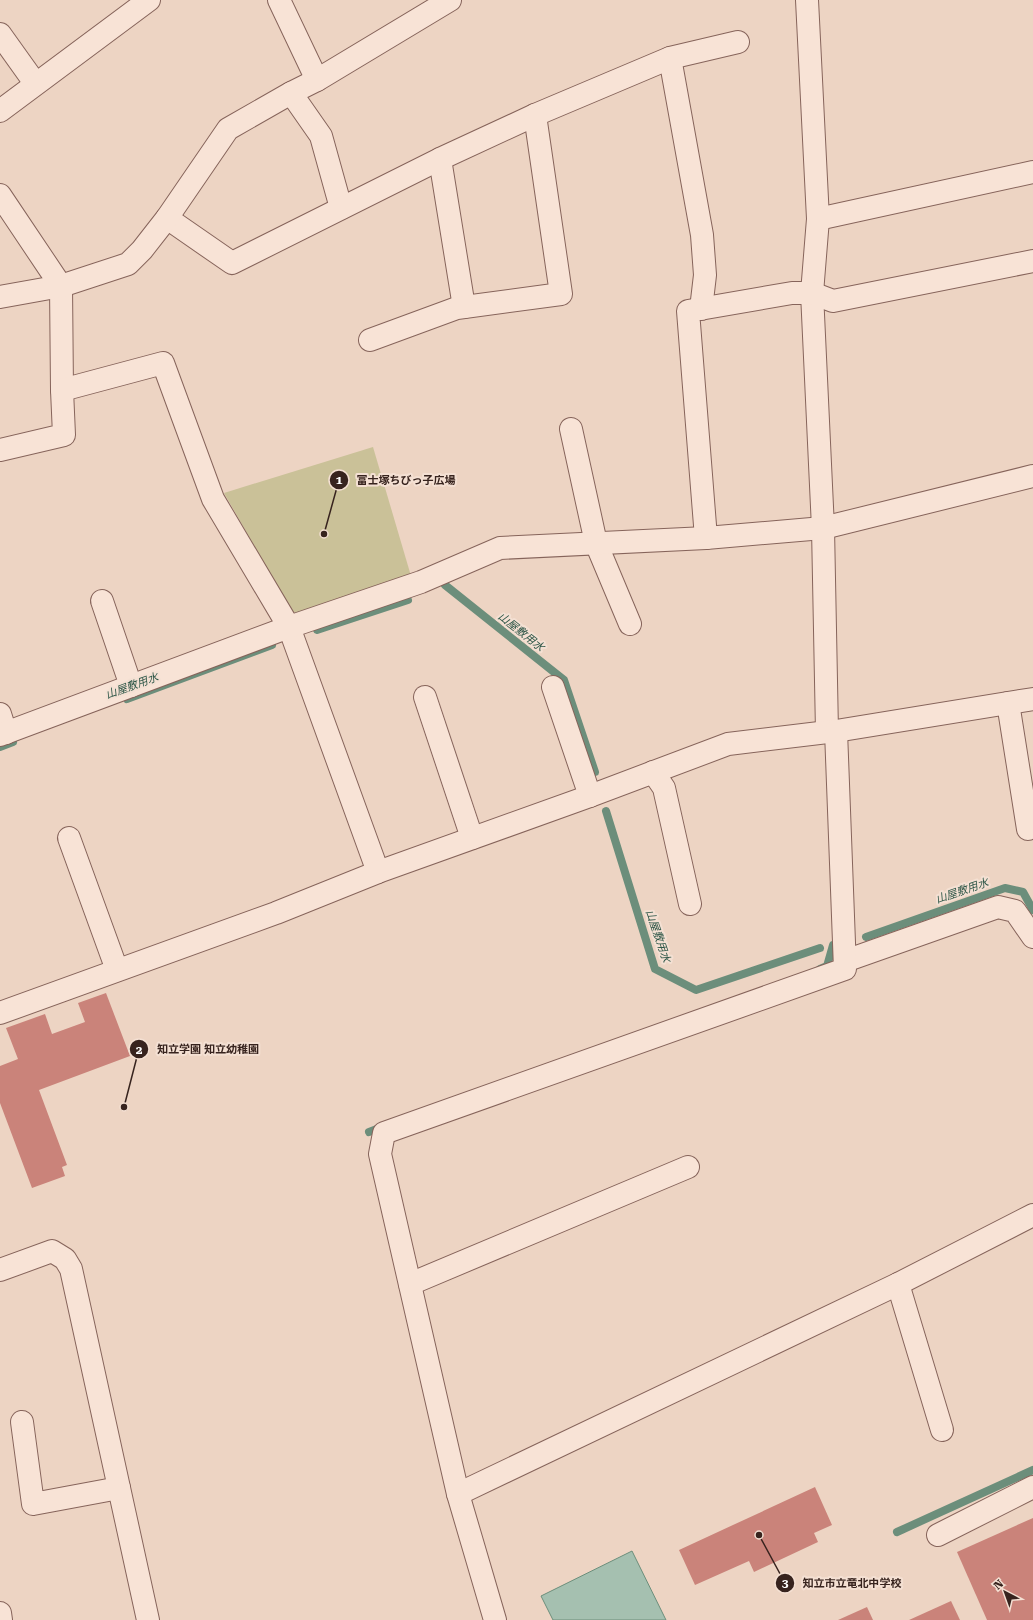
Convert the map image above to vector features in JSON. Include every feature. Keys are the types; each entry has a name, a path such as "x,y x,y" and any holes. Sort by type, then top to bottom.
{"street":[{"path":"0,111 35,83 149,0"},
{"path":"279,0 317,80"},
{"path":"0,297 60,286 128,264 142,250 167,218 228,129 317,80 450,0"},
{"path":"495,1620 458,1494 380,1154 384,1133 845,969 832,732 812,294 818,219 807,0"},
{"path":"0,34 35,83"},
{"path":"167,218 232,263 440,159 535,115 670,58 738,42"},
{"path":"670,58 702,235 705,274 701,309"},
{"path":"291,93 321,136 341,208"},
{"path":"370,340 457,308 561,294 535,115"},
{"path":"440,159 464,307"},
{"path":"818,219 1033,172"},
{"path":"0,195 60,286 64,434 0,450"},
{"path":"706,538 688,311 792,293 812,294 833,302 1033,261"},
{"path":"62,390 163,363 213,499 289,627 378,872"},
{"path":"571,429 596,542 630,624"},
{"path":"2,727 131,686 289,627 421,582 500,548 596,542 706,538 823,528 1033,476"},
{"path":"102,601 131,686"},
{"path":"553,687 590,796"},
{"path":"425,697 472,838"},
{"path":"0,1013 276,913 378,872 590,796 728,744 832,732 1033,699"},
{"path":"1008,704 1028,829"},
{"path":"653,772 664,788 690,904"},
{"path":"69,838 117,970"},
{"path":"845,961 998,907 1015,911 1033,937"},
{"path":"410,1284 688,1167"},
{"path":"458,1494 898,1284 1033,1215"},
{"path":"0,1270 52,1251 65,1259 71,1269 148,1620"},
{"path":"898,1284 942,1430"},
{"path":"22,1422 33,1504 119,1488"},
{"path":"938,1535 1033,1487"},
{"path":"0,1613 2,1620"}],"shaded area":[{"path":"373,447 411,576 305,614 292,612 224,493"},
{"path":"632,1551 666,1620 553,1620 541,1596"}],"building":[{"path":"106,993 130,1056 39,1090 67,1165 62,1167 65,1176 32,1188 0,1103 0,1066 18,1059 6,1028 45,1014 52,1034 85,1022 78,1003"},
{"path":"815,1487 832,1525 814,1533 818,1542 754,1572 749,1561 695,1585 679,1550"},
{"path":"1033,1518 1033,1620 987,1620 957,1552"},
{"path":"951,1601 960,1620 909,1620"},
{"path":"867,1607 873,1620 838,1620"}],"waterway":[{"name":"山屋敷用水","path":"445,585 564,680 595,772"},
{"name":"山屋敷用水","path":"317,630 408,600"},
{"name":"山屋敷用水","path":"127,699 272,645"},
{"name":"山屋敷用水","path":"0,747 13,742"},
{"name":"山屋敷用水","path":"606,811 655,969 696,990 820,948"},
{"name":"山屋敷用水","path":"866,937 1005,888 1023,892 1033,910"},
{"path":"820,969 827,966 833,945"},
{"path":"369,1132 382,1127"},
{"path":"897,1532 1033,1470"}],"place":[{"name":"富士塚ちびっ子広場","path":"324,534"},
{"name":"知立学園 知立幼稚園","path":"124,1107"},
{"name":"知立市立竜北中学校","path":"759,1535"}]}
